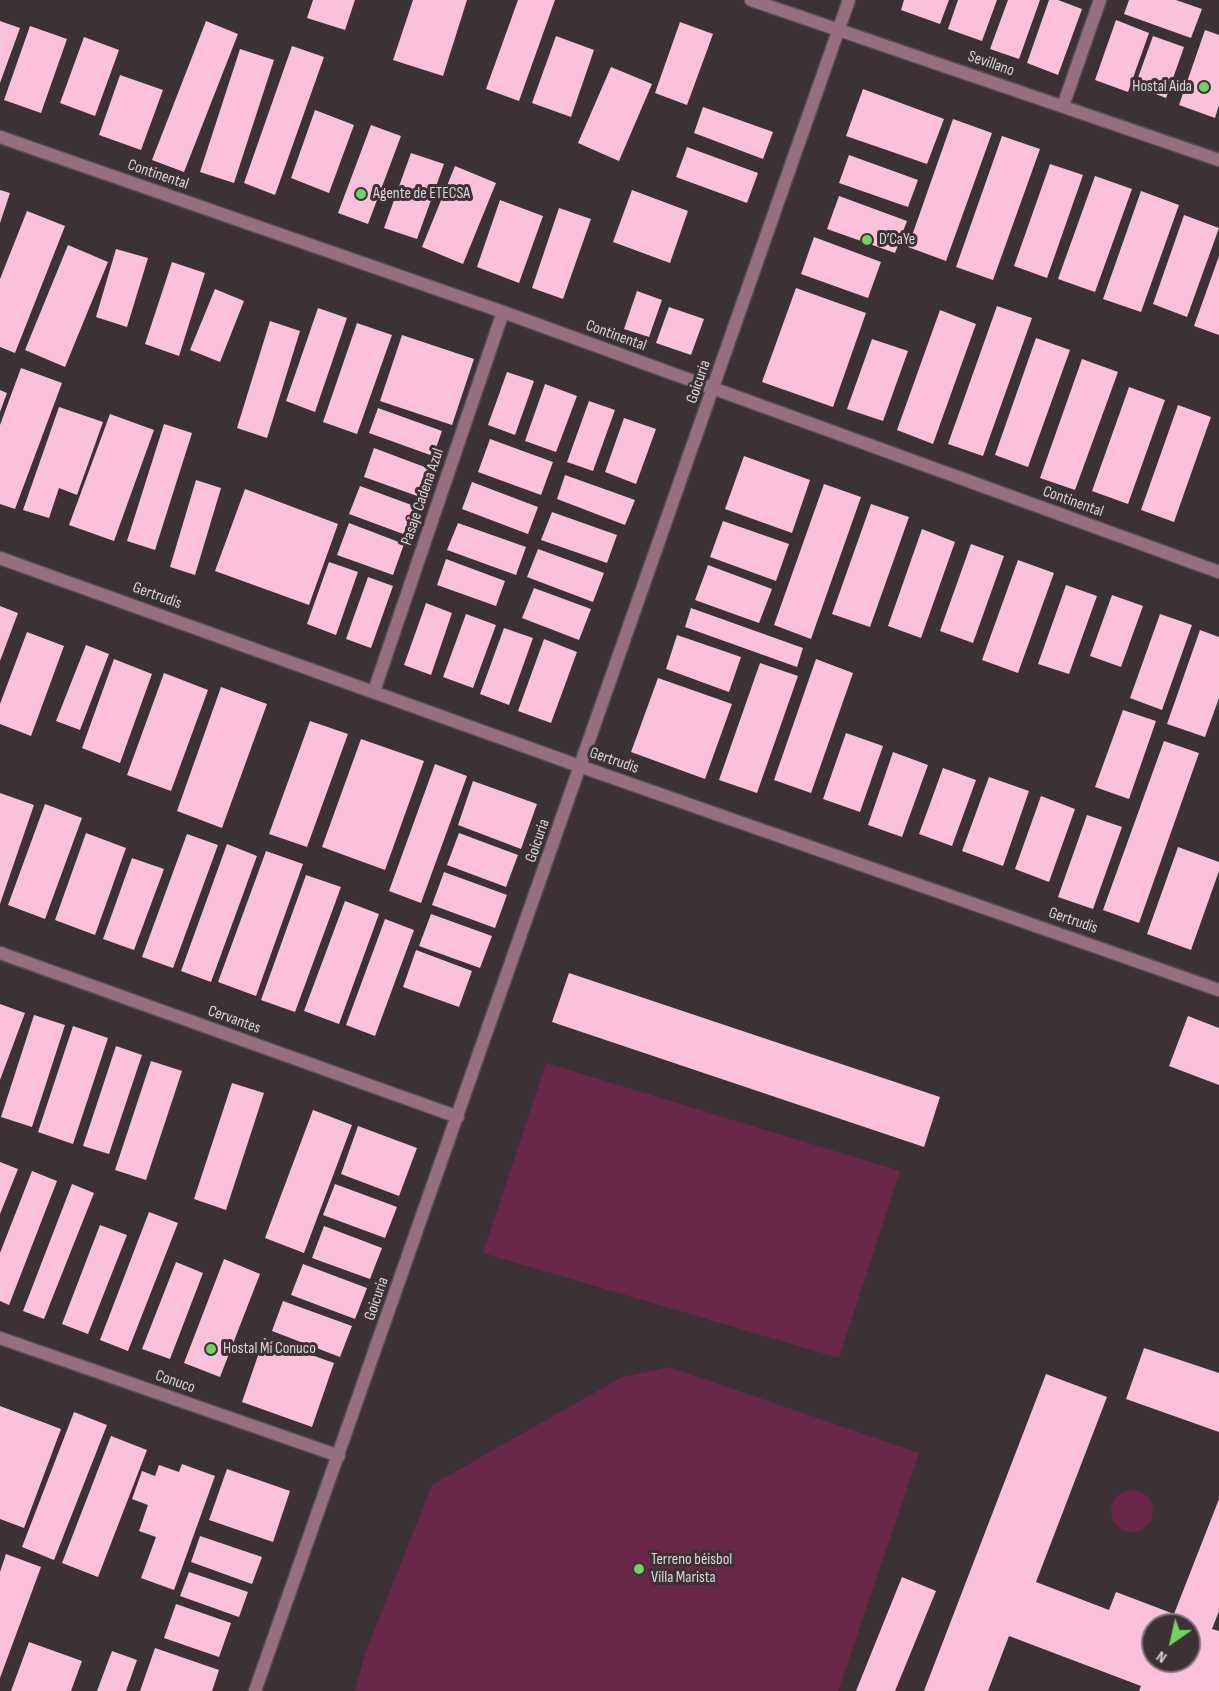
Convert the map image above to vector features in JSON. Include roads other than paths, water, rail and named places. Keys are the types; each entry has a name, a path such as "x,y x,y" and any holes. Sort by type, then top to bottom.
{"street":[{"name":"Sevillano","path":"751,0 1219,160"},
{"name":"Goicuria","path":"255,1691 582,767 849,0"},
{"path":"1063,106 1100,0"},
{"name":"Continental","path":"0,137 503,312 1219,572"},
{"name":"Pasaje Cadena Azul","path":"374,691 503,312"},
{"name":"Gertrudis","path":"0,558 582,767 1219,990"},
{"name":"Cervantes","path":"0,953 458,1118"},
{"name":"Conuco","path":"0,1338 339,1456"}],"place":[{"name":"Hostal Aida","path":"1204,87"},
{"name":"Agente de ETECSA","path":"361,194"},
{"name":"D’CaYe","path":"867,240"},
{"name":"Hostal Mi Conuco","path":"211,1349"},
{"name":"Terreno béisbol Villa Marista","path":"639,1569"}]}
